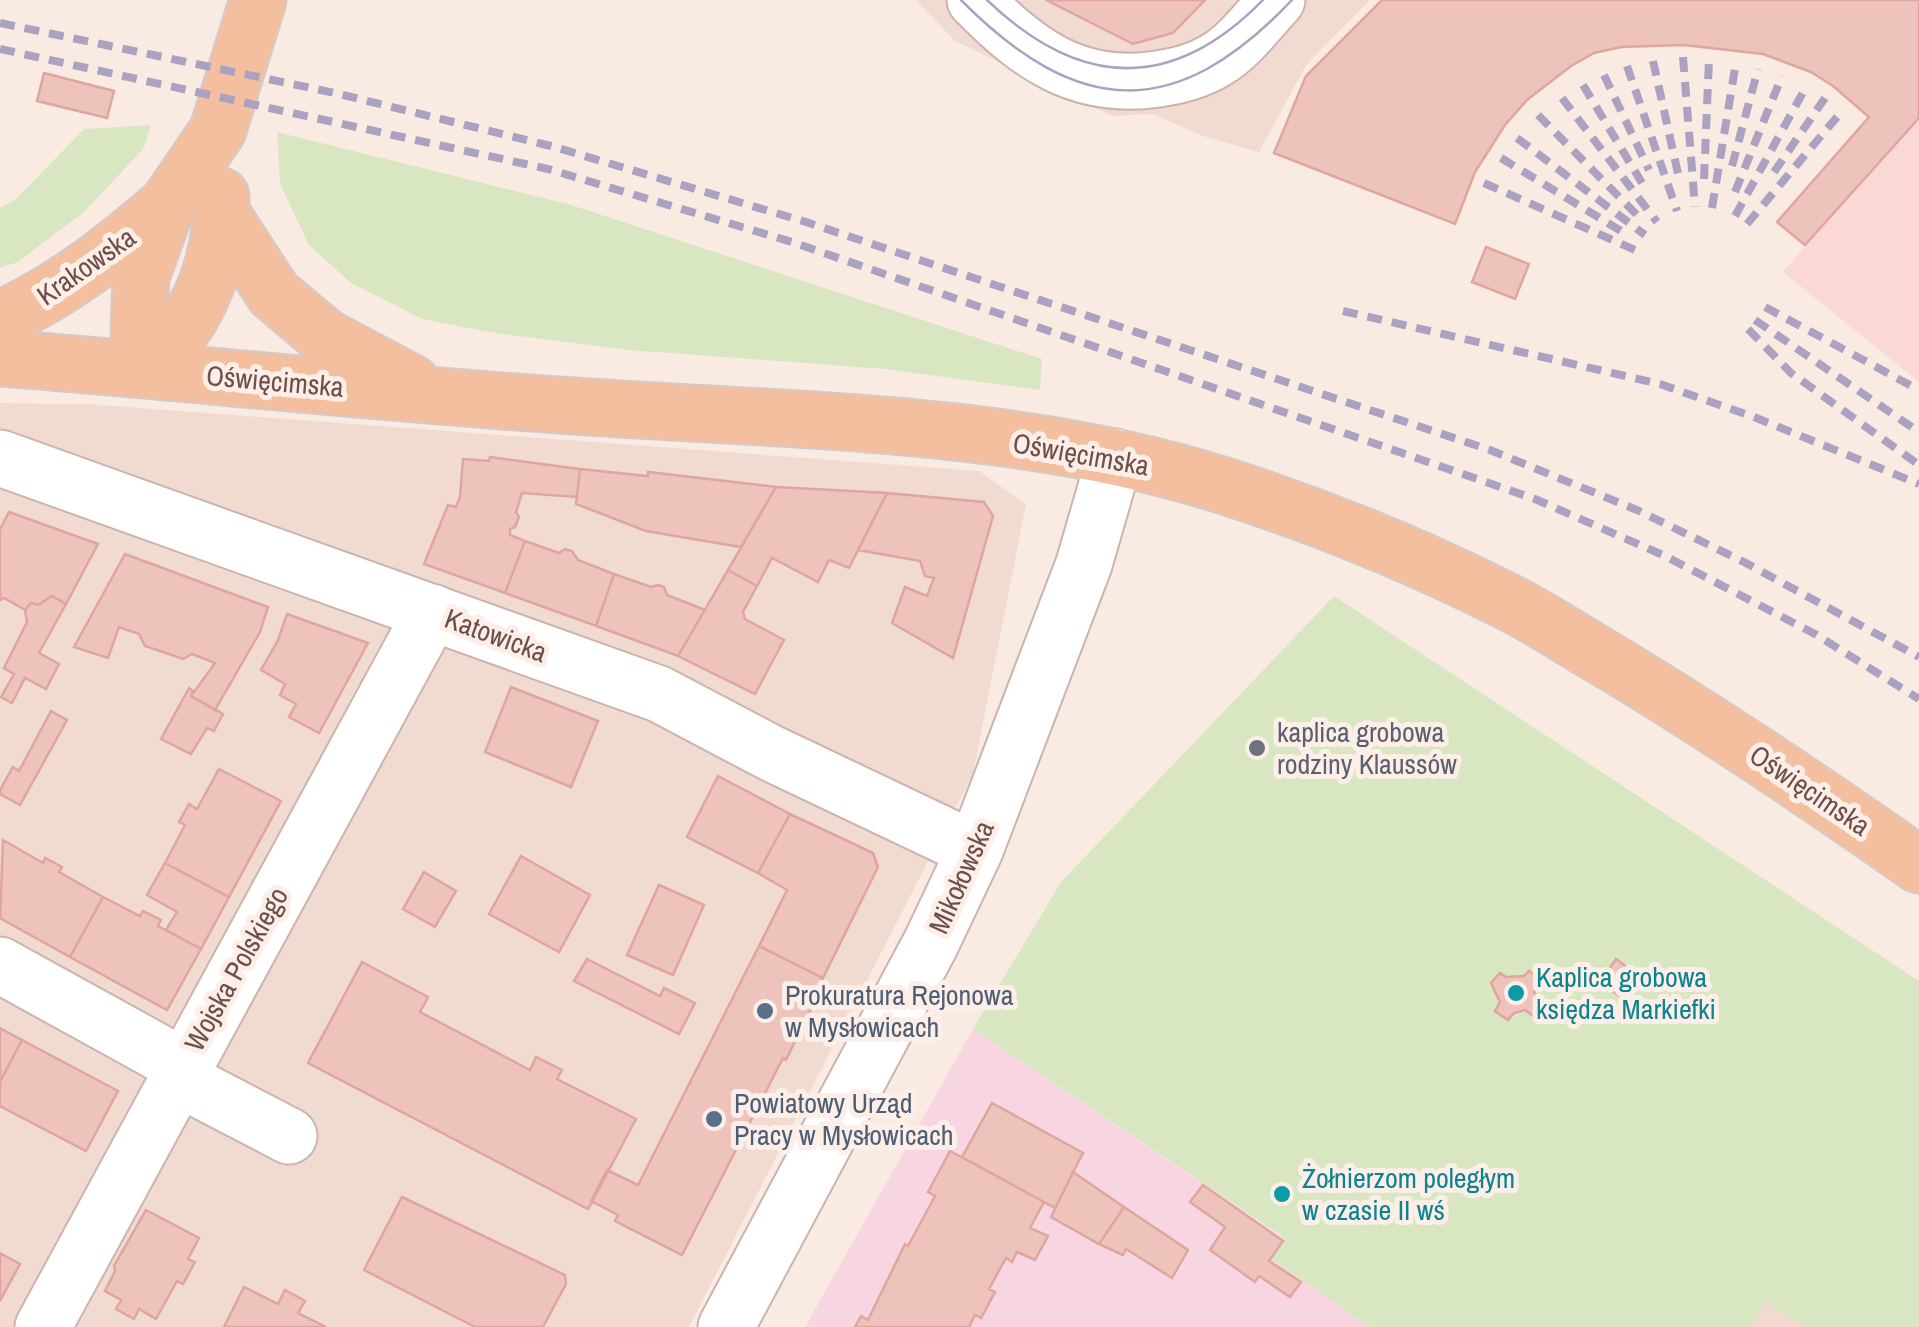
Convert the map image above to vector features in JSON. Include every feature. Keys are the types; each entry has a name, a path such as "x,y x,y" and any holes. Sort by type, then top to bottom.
{"main road":[{"name":"Krakowska","path":"0,319 110,254 166,205 218,130 258,0"},
{"name":"Krakowska","path":"143,369 182,332 211,277 222,212 218,130"},
{"name":"Krakowska","path":"143,369 139,330 141,277 166,205"},
{"path":"222,212 274,294 312,327 325,338 438,398"},
{"path":"0,358 143,369"},
{"name":"Oświęcimska","path":"143,369 438,398 875,425 1018,441 1115,457 1218,484 1292,508 1503,599 1671,698 1820,793 1919,865"}],"street":[{"path":"975,0 1024,47 1076,75 1112,81 1148,80 1202,68 1230,49 1277,0"},
{"name":"Mikołowska","path":"726,1327 931,943 975,850 1084,564 1115,457"},
{"name":"Katowicka","path":"0,458 659,694 975,850"},
{"name":"Wojska Polskiego","path":"43,1327 432,612"},
{"path":"0,965 183,1066 193,1086 289,1136"}],"shaded area":[{"path":"916,0 1370,0 1306,65 1259,152 1203,136 1153,114 1112,116 955,41"},
{"path":"1919,117 1919,382 1783,272"},
{"path":"0,403 88,404 979,471 1026,504 973,774 689,1327 0,1327"},
{"path":"973,1029 1285,1239 1272,1257 1369,1327 805,1327"},
{"path":"1766,1301 1806,1327 1750,1327"}],"green space":[{"path":"151,125 144,148 84,212 18,262 0,268 0,208 15,200 84,129"},
{"path":"277,132 568,204 1042,359 1040,390 885,369 629,350 495,333 422,319 351,283 309,245 280,184"},
{"path":"1334,596 1919,981 1919,1327 1806,1327 1766,1302 1750,1327 1369,1327 1271,1258 1285,1238 973,1029 1061,882"}],"building":[{"path":"1046,0 1205,0 1173,33 1133,44"},
{"path":"1382,0 1919,0 1919,118 1805,245 1777,222 1869,117 1811,72 1763,54 1684,45 1621,47 1594,53 1527,100 1505,125 1475,172 1455,224 1274,153 1306,76"},
{"path":"44,73 114,91 107,118 37,101"},
{"path":"1486,247 1529,264 1515,299 1472,282"},
{"path":"490,457 580,469 577,497 522,493 516,512 519,517 510,535 525,541 505,593 424,564 448,505 456,507 460,497 463,459 489,461"},
{"path":"580,469 648,476 648,472 776,487 741,547 646,531 576,504"},
{"path":"776,487 887,493 849,568 829,560 818,582 772,558 757,586 728,570"},
{"path":"887,493 984,502 993,516 953,658 892,623 905,587 927,596 934,578 925,576 920,561 858,550"},
{"path":"9,512 98,544 66,604 52,596 38,605 31,603 25,610 4,598 0,600 0,529"},
{"path":"525,541 559,553 565,549 572,551 578,560 614,574 596,626 505,593"},
{"path":"125,554 268,607 260,632 215,710 191,696 215,663 192,654 183,659 145,646 139,634 119,627 108,658 74,647"},
{"path":"728,570 757,586 743,612 745,619 784,640 755,694 678,656"},
{"path":"614,574 651,587 664,587 667,595 705,610 678,656 596,626"},
{"path":"52,596 66,604 39,653 59,664 46,689 25,678 12,703 1,697 14,674 4,668 27,622 25,610 31,603 38,605"},
{"path":"287,614 368,643 319,733 289,717 296,704 280,695 285,684 261,670"},
{"path":"511,687 598,721 571,787 485,752"},
{"path":"189,688 193,691 191,696 223,714 214,731 207,728 191,754 161,739"},
{"path":"51,711 67,720 20,805 0,794 0,790 13,767 19,771"},
{"path":"219,769 281,801 229,897 165,863 185,825 179,822 189,804 197,809"},
{"path":"718,776 790,814 758,873 687,837"},
{"path":"790,814 873,853 878,867 823,978 759,946 787,890 758,873"},
{"path":"3,840 43,863 45,858 62,867 59,872 103,897 70,957 0,918"},
{"path":"521,856 590,895 559,952 489,914"},
{"path":"165,863 229,897 201,949 166,930 177,912 147,895"},
{"path":"424,872 456,891 435,927 403,909"},
{"path":"659,885 704,905 673,975 627,955"},
{"path":"103,897 140,916 143,911 161,920 158,926 201,949 167,1010 70,957"},
{"path":"759,946 823,978 786,1060 783,1058 682,1255 615,1221 618,1215 591,1201 607,1170 638,1185"},
{"path":"587,959 660,996 664,988 695,1003 679,1034 574,981"},
{"path":"1616,959 1638,975 1622,998 1600,982"},
{"path":"362,962 428,997 420,1012 530,1070 536,1057 562,1070 557,1079 636,1119 588,1209 308,1063"},
{"name":"Kaplica grobowa księdza Markiefki","path":"1529,971 1540,979 1534,986 1535,997 1543,1003 1533,1016 1525,1010 1508,1020 1495,1011 1500,1002 1491,983 1500,973 1506,977 1524,976"},
{"path":"0,1028 22,1040 0,1082"},
{"path":"22,1040 118,1091 86,1151 0,1106 0,1082"},
{"path":"992,1103 1083,1153 1055,1208 962,1157"},
{"path":"950,1151 1044,1202 1030,1228 1048,1236 1035,1260 1017,1252 1012,1262 1006,1258 989,1289 995,1292 981,1318 975,1315 969,1327 855,1327 861,1316 868,1320 905,1244 908,1246 935,1196 928,1192"},
{"path":"1073,1172 1124,1207 1099,1244 1051,1217"},
{"path":"1203,1185 1283,1241 1269,1261 1301,1282 1290,1297 1259,1276 1255,1282 1210,1250 1225,1227 1190,1202"},
{"path":"402,1197 565,1275 566,1284 543,1327 475,1327 364,1270"},
{"path":"1124,1207 1188,1250 1172,1278 1126,1249 1123,1255 1099,1244"},
{"path":"146,1210 199,1238 188,1259 195,1262 183,1284 177,1281 156,1319 139,1309 134,1319 116,1309 121,1300 105,1291 114,1266"},
{"path":"0,1253 20,1264 0,1301"},
{"path":"244,1287 278,1304 285,1290 305,1301 298,1313 326,1327 224,1327"}],"tram line":[{"path":"961,0 1004,39 1046,67 1087,84 1127,90 1167,85 1208,68 1249,40 1292,0"},
{"path":"987,0 1056,50 1090,63 1125,68 1160,65 1194,52 1228,31 1263,0"}],"railway":[{"path":"0,23 335,93 551,146 806,222 1490,450 1637,510 1744,562 1919,657"},
{"path":"0,49 548,169 792,242 1535,499 1665,556 1815,634 1919,699"},
{"path":"1683,57 1695,207"},
{"path":"1704,179 1709,59"},
{"path":"1653,61 1679,178"},
{"path":"1712,208 1736,62"},
{"path":"1627,66 1677,211"},
{"path":"1732,166 1758,69"},
{"path":"1604,75 1649,170"},
{"path":"1735,192 1782,76"},
{"path":"1583,85 1642,183"},
{"path":"1735,216 1806,87"},
{"path":"1562,98 1657,222"},
{"path":"1774,172 1825,98"},
{"path":"1747,224 1842,111"},
{"path":"1538,115 1640,218"},
{"path":"1517,138 1645,235"},
{"path":"1501,158 1621,231"},
{"path":"1484,183 1635,250"},
{"path":"1765,307 1919,390"},
{"path":"1343,311 1660,384 1754,417 1919,484"},
{"path":"1755,320 1919,432"},
{"path":"1748,329 1791,373 1919,465"}],"place":[{"name":"kaplica grobowa rodziny Klaussów","path":"1257,748"},
{"name":"Kaplica grobowa księdza Markiefki","path":"1516,993"},
{"name":"Prokuratura Rejonowa w Mysłowicach","path":"765,1011"},
{"name":"Powiatowy Urząd Pracy w Mysłowicach","path":"714,1119"},
{"name":"Żołnierzom poległym w czasie II wś","path":"1282,1194"}]}
